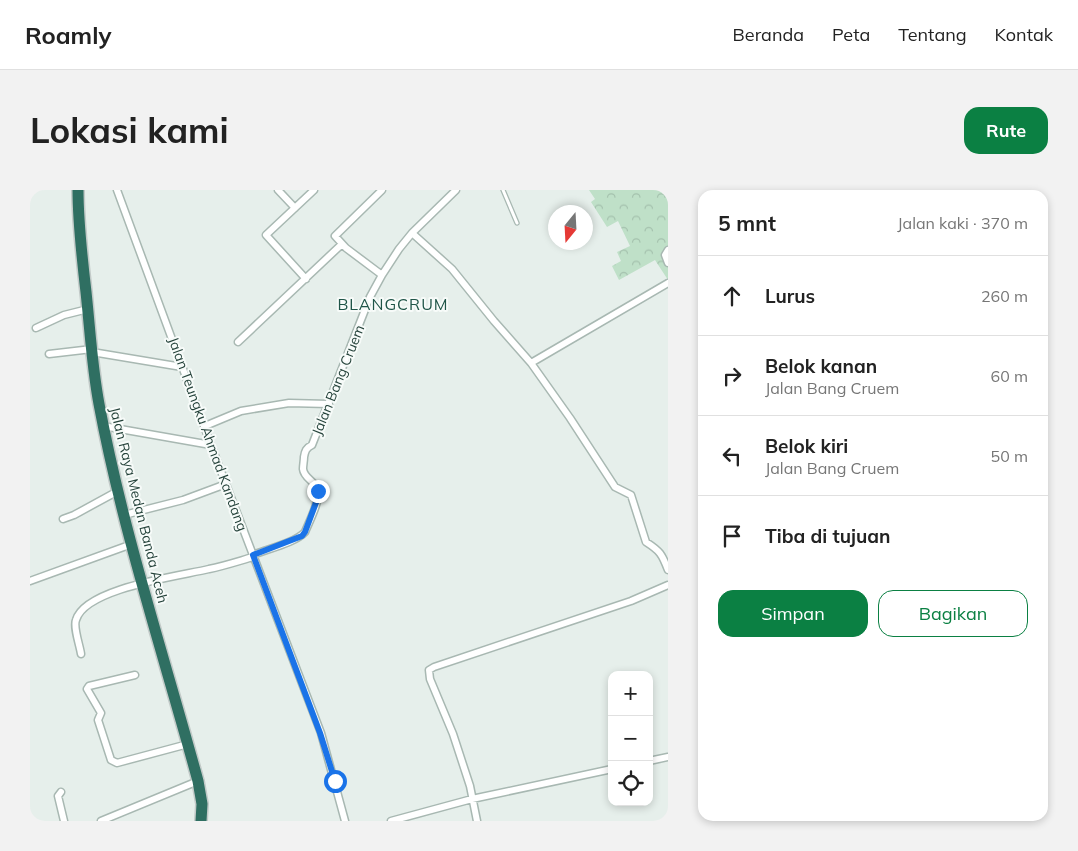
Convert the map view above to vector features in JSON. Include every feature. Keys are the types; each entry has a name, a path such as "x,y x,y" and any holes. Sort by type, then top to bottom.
{"highway":[{"name":"Jalan Raya Medan Banda Aceh","path":"78,190 80,234 94,376 124,515 198,781 202,804 201,821"}],"street":[{"name":"Jalan Teungku Ahmad Kandang","path":"117,190 320,733 345,821"},
{"path":"278,190 295,208"},
{"path":"306,278 266,235 314,190"},
{"path":"382,190 336,234 336,239 382,275"},
{"name":"Jalan Bang Cruem","path":"253,556 294,540 305,532 317,500 318,491 314,482 303,471 305,451 306,448 312,445 370,297 399,249 412,233 456,190"},
{"path":"412,233 452,269 531,363 615,487 631,494 646,542 655,547 662,555 668,570"},
{"path":"238,342 342,244"},
{"path":"668,250 665,255 668,264"},
{"path":"531,363 668,283"},
{"path":"36,328 64,315 88,309"},
{"path":"49,354 92,350 182,367"},
{"path":"205,426 241,411 289,403 329,404"},
{"path":"104,426 211,445"},
{"path":"124,515 183,500 226,484"},
{"path":"63,518 74,515 118,491"},
{"path":"30,581 132,544"},
{"path":"81,654 75,622 78,615 92,602 142,582 208,570 253,556"},
{"path":"477,821 470,786 454,734 428,672 434,667 638,599 668,585"},
{"path":"135,675 89,686 87,689 101,713 98,719 110,760 117,763 188,744"},
{"path":"653,760 668,757"},
{"path":"391,821 472,799 608,770"},
{"path":"101,821 198,781"},
{"path":"61,792 58,796 64,821"}],"lane":[{"path":"503,190 516,223"}],"green space":[{"path":"589,190 668,190 668,280 655,260 619,280 612,266 621,261 617,252 630,246 618,221 607,227 591,202 595,199"}],"district":[{"name":"BLANGCRUM","path":"393,304"}],"route":[{"path":"318,491 317,500 302,536 253,555 320,733 335,781"}]}
